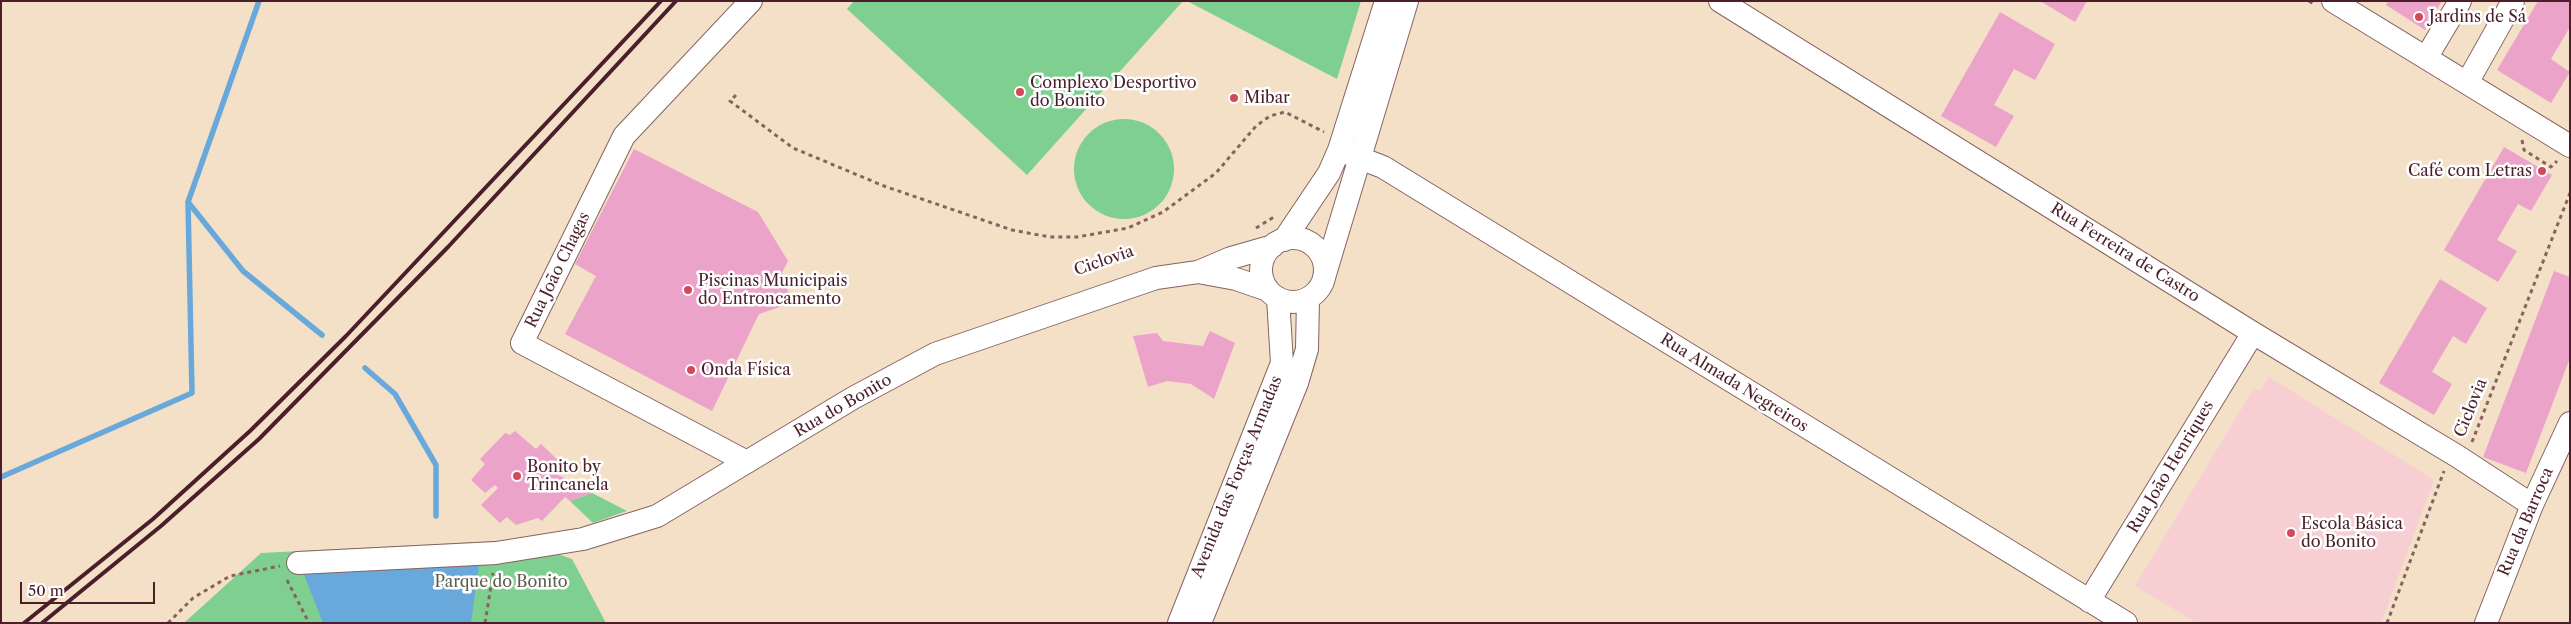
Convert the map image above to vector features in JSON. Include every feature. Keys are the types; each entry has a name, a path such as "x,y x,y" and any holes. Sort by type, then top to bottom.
{"street":[{"name":"Rua João Chagas","path":"747,462 522,343 624,136 751,1"},
{"path":"1386,1 1342,147 1325,274 1322,284 1308,299 1298,302 1273,294 1261,272 1266,253 1278,243 1328,173 1342,147 1407,1"},
{"name":"Rua Ferreira de Castro","path":"1720,1 2253,333 2457,456 2532,505"},
{"path":"2333,1 2570,146"},
{"path":"2426,58 2460,1"},
{"path":"2467,83 2513,1"},
{"name":"Rua Almada Negreiros","path":"1342,147 1383,166 2126,623"},
{"path":"1278,243 1304,241 1313,246 1324,264 1325,274"},
{"name":"Rua do Bonito","path":"289,565 496,553 583,539 657,516 853,398 935,354 1156,278 1198,272 1231,258 1278,243"},
{"name":"Rua do Bonito","path":"1198,272 1236,279 1273,294"},
{"name":"Avenida das Forças Armadas","path":"1179,623 1282,363 1273,294"},
{"name":"Avenida das Forças Armadas","path":"1200,623 1282,424 1307,349 1308,299"},
{"name":"Rua João Henriques","path":"2089,601 2253,333"},
{"name":"Rua da Barroca","path":"2486,623 2532,505 2570,423"}],"path":[{"path":"736,94 730,102 793,148 884,186 1012,230 1050,237 1077,237 1128,228 1163,212 1216,173 1256,126 1270,116 1284,112 1342,147"},
{"name":"Ciclovia","path":"2387,623 2448,461 2468,452 2570,193"},
{"path":"1250,232 1280,212"},
{"path":"485,623 496,553"},
{"path":"168,623 192,598 230,576 289,565 309,623"}],"shaded area":[{"name":"Escola Básica do Bonito","path":"2269,377 2434,480 2381,623 2197,623 2135,586 2254,388 2260,391"}],"green space":[{"name":"Complexo Desportivo do Bonito","path":"854,1 1183,1 1027,175 847,9"},
{"path":"1187,1 1361,1 1337,79"},
{"path":"1124,119 1134,120 1152,127 1166,141 1173,159 1173,179 1166,197 1152,211 1134,218 1124,219 1114,218 1096,211 1082,197 1075,179 1074,169 1075,159 1082,141 1096,127 1114,120"},
{"path":"592,493 627,511 593,523 570,501"},
{"name":"Parque do Bonito","path":"517,540 572,559 606,623 184,623 261,553"}],"water":[{"path":"480,558 471,623 323,623 303,572"}],"building":[{"path":"2040,1 2087,1 2075,22"},
{"name":"Jardins de Sá","path":"2388,1 2442,1 2425,30 2386,5"},
{"path":"2538,1 2570,1 2570,27 2551,59 2570,72 2551,103 2497,70"},
{"path":"2000,12 2055,44 2035,80 2014,69 1994,105 2014,116 1996,147 1941,116"},
{"path":"2504,147 2552,175 2531,211 2518,204 2497,240 2517,251 2498,282 2444,250"},
{"name":"Piscinas Municipais do Entroncamento","path":"634,149 758,212 788,261 782,273 792,303 759,314 712,411 565,334 596,276 575,264"},
{"path":"2554,271 2570,277 2570,358 2526,473 2483,457"},
{"path":"2440,279 2487,308 2466,344 2453,336 2432,372 2452,384 2434,415 2379,383"},
{"path":"1210,331 1235,343 1214,399 1191,384 1167,381 1148,387 1133,336 1157,333 1163,341 1203,346"},
{"name":"Bonito by Trincanela","path":"515,431 536,449 541,444 562,464 553,472 592,493 570,501 565,497 542,521 538,518 516,525 507,517 500,523 481,505 498,488 495,485 485,493 471,480 485,464 480,459 505,433 510,435"}],"waterway":[{"path":"1,477 192,393 188,202 259,1"},
{"path":"188,202 243,271 322,335"},
{"path":"365,368 395,394 436,465 436,516"}],"railway":[{"path":"24,623 153,519 250,431 346,336 661,1"},
{"path":"42,623 161,526 259,439 448,247 676,1"}],"place":[{"name":"Jardins de Sá","path":"2419,17"},
{"name":"Complexo Desportivo do Bonito","path":"1020,92"},
{"name":"Mibar","path":"1234,98"},
{"name":"Café com Letras","path":"2542,171"},
{"name":"Piscinas Municipais do Entroncamento","path":"688,290"},
{"name":"Onda Física","path":"691,370"},
{"name":"Bonito by Trincanela","path":"517,476"},
{"name":"Escola Básica do Bonito","path":"2291,533"}]}
